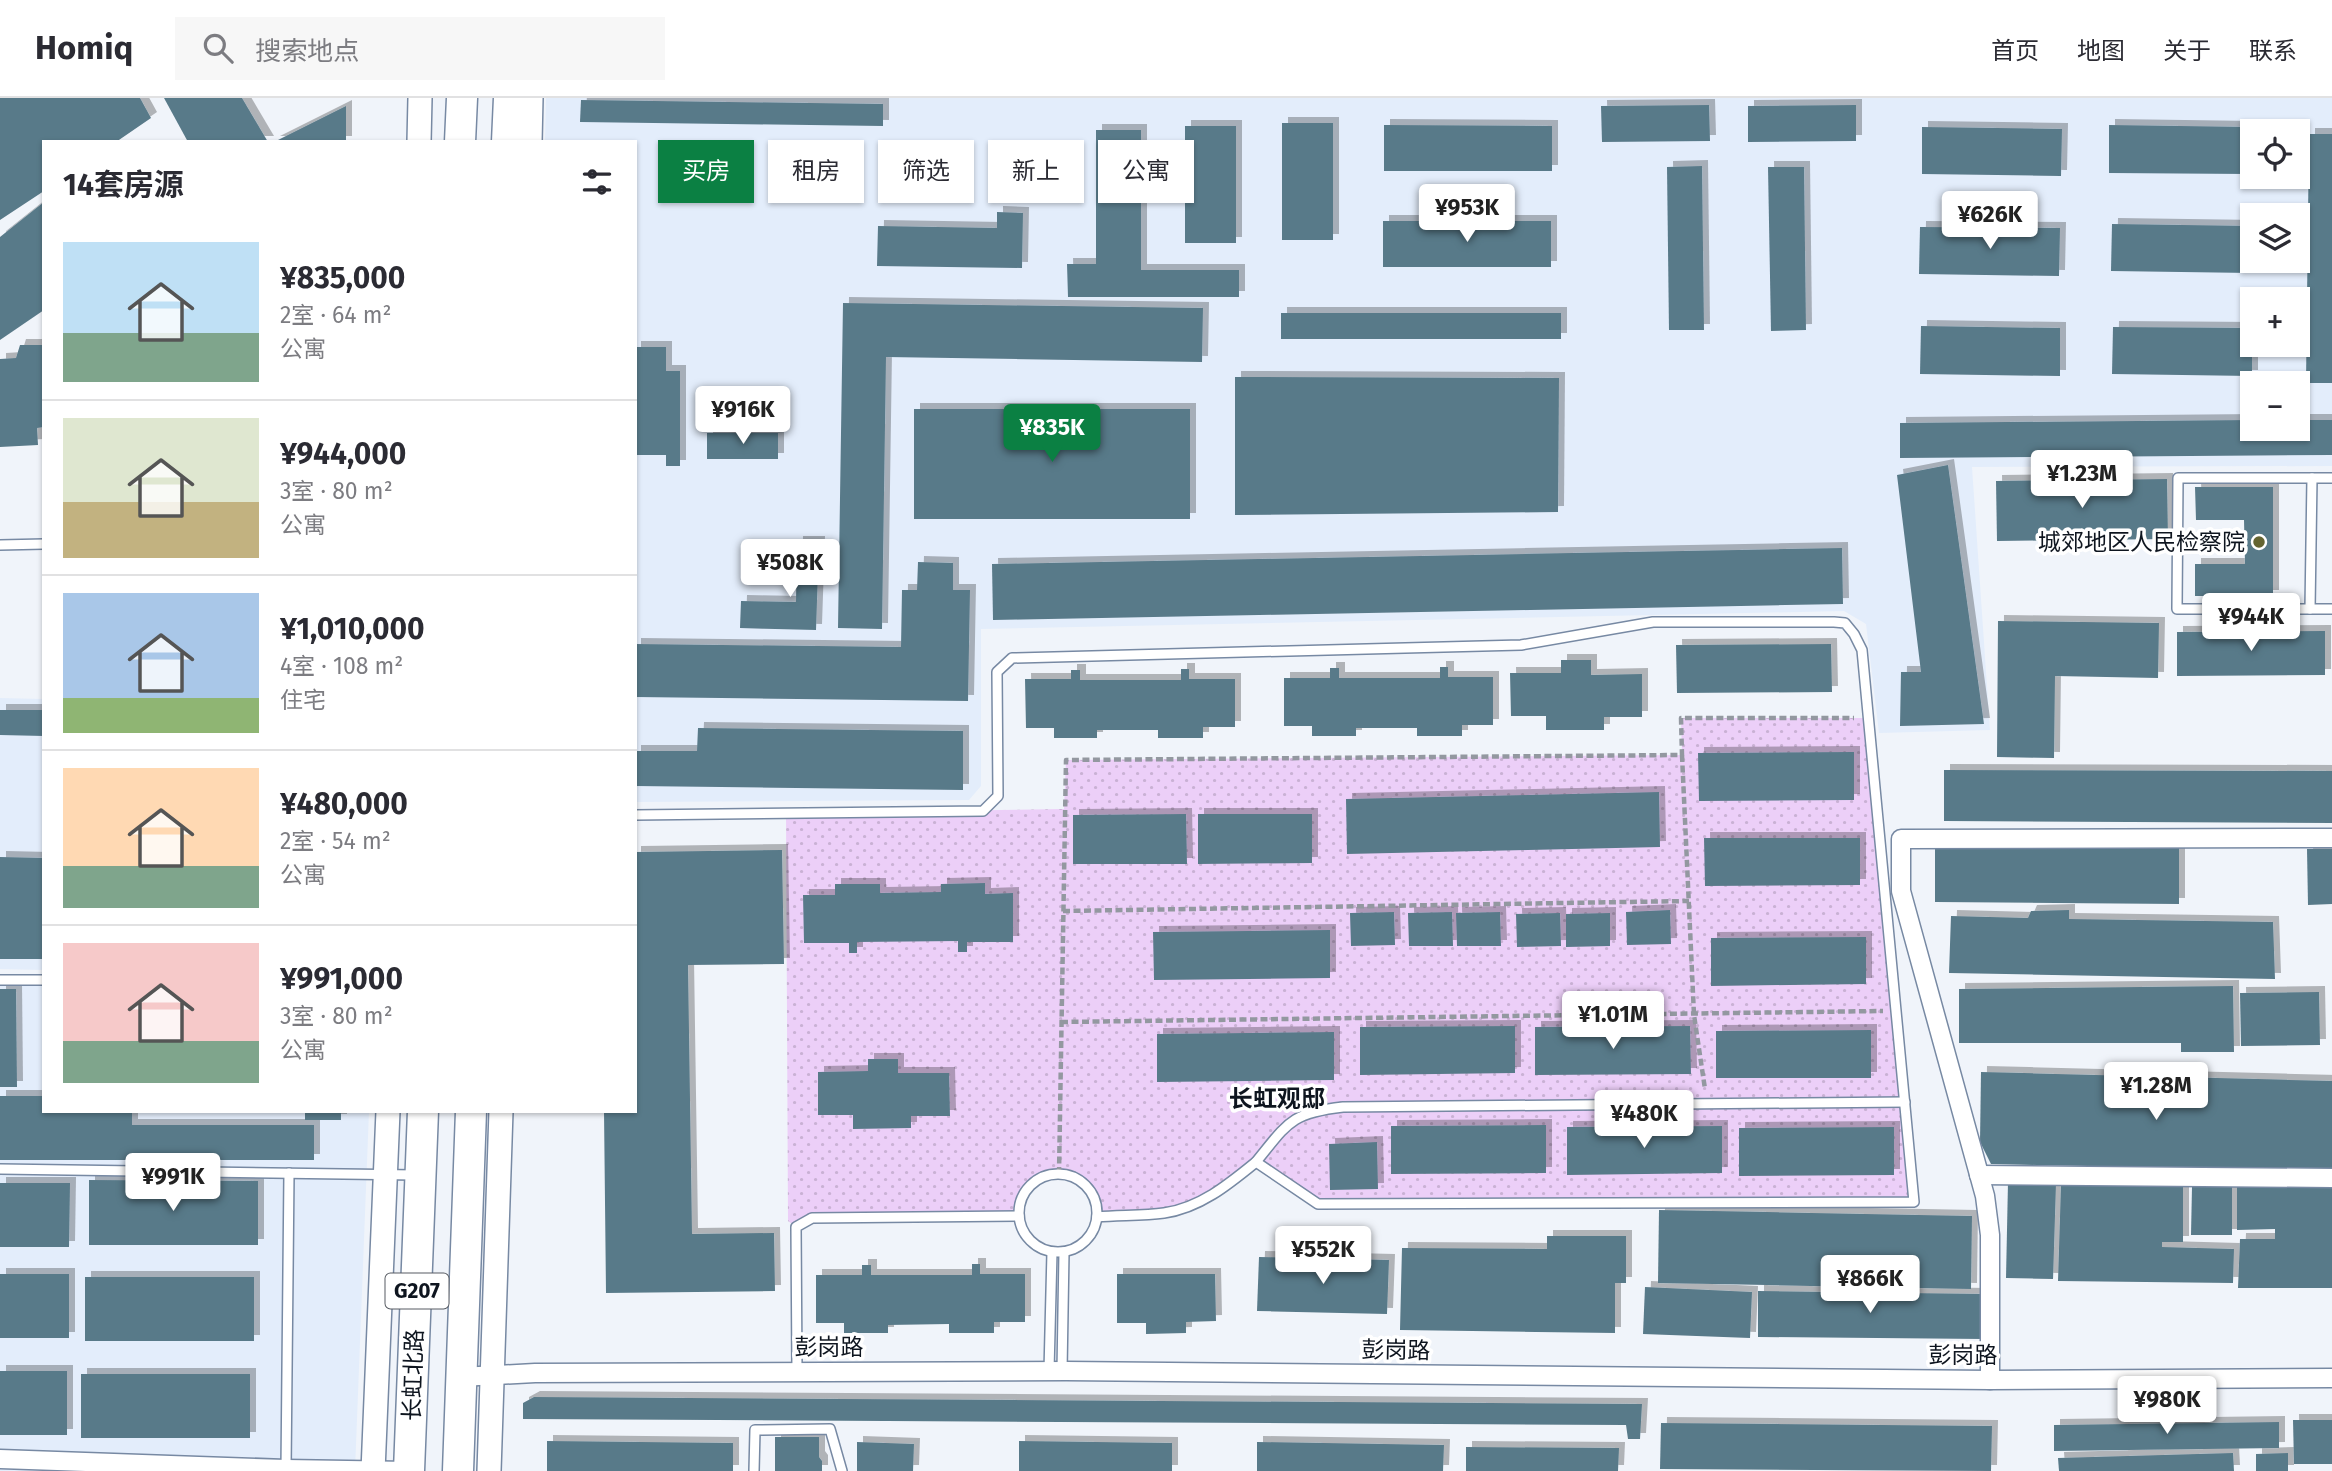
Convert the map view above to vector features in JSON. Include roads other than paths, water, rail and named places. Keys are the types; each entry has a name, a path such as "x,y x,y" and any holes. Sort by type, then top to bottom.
{"highway":[{"path":"460,140 462,98"},
{"path":"507,140 509,98"},
{"name":"长虹北路","path":"410,1471 424,1113"},
{"name":"长虹北路","path":"458,1471 471,1113"}],"street":[{"path":"419,140 420,98"},
{"path":"530,140 531,98"},
{"path":"1990,1380 1990,1235 1985,1196 1901,891 1901,839 2332,838"},
{"path":"373,1471 388,1113"},
{"path":"489,1471 501,1113"},
{"path":"1979,1175 2332,1178"},
{"name":"彭岗路","path":"461,1377 1056,1371 1990,1380 2332,1378"},
{"path":"0,1459 410,1471"}],"lane":[{"path":"2332,478 2178,478 2178,609 2332,609"},
{"path":"2310,609 2312,478"},
{"path":"0,545 42,544"},
{"path":"637,815 983,811 998,796 997,672 1012,657 1521,645 1653,622 1845,623 1862,650 1914,1202 1318,1204 1256,1162"},
{"path":"0,979 42,980"},
{"path":"1097,1216 1166,1213 1189,1205 1225,1187 1256,1162 1289,1122 1312,1110 1343,1107 1905,1102"},
{"path":"0,1169 421,1175"},
{"path":"286,1469 289,1174"},
{"path":"1059,1174 1082,1182 1091,1192 1097,1216 1094,1229 1087,1240 1077,1248 1064,1252 1052,1252 1039,1247 1029,1239 1019,1216 1020,1203 1034,1182 1059,1174"},
{"path":"797,1372 796,1227 812,1218 1019,1216"},
{"path":"1052,1252 1056,1371"},
{"path":"1056,1371 1064,1252"},
{"path":"754,1471 755,1430 830,1429 842,1471"}],"place":[{"name":"城郊地区人民检察院","path":"2259,542"}],"district":[{"name":"长虹观邸","path":"1277,1099"}]}
